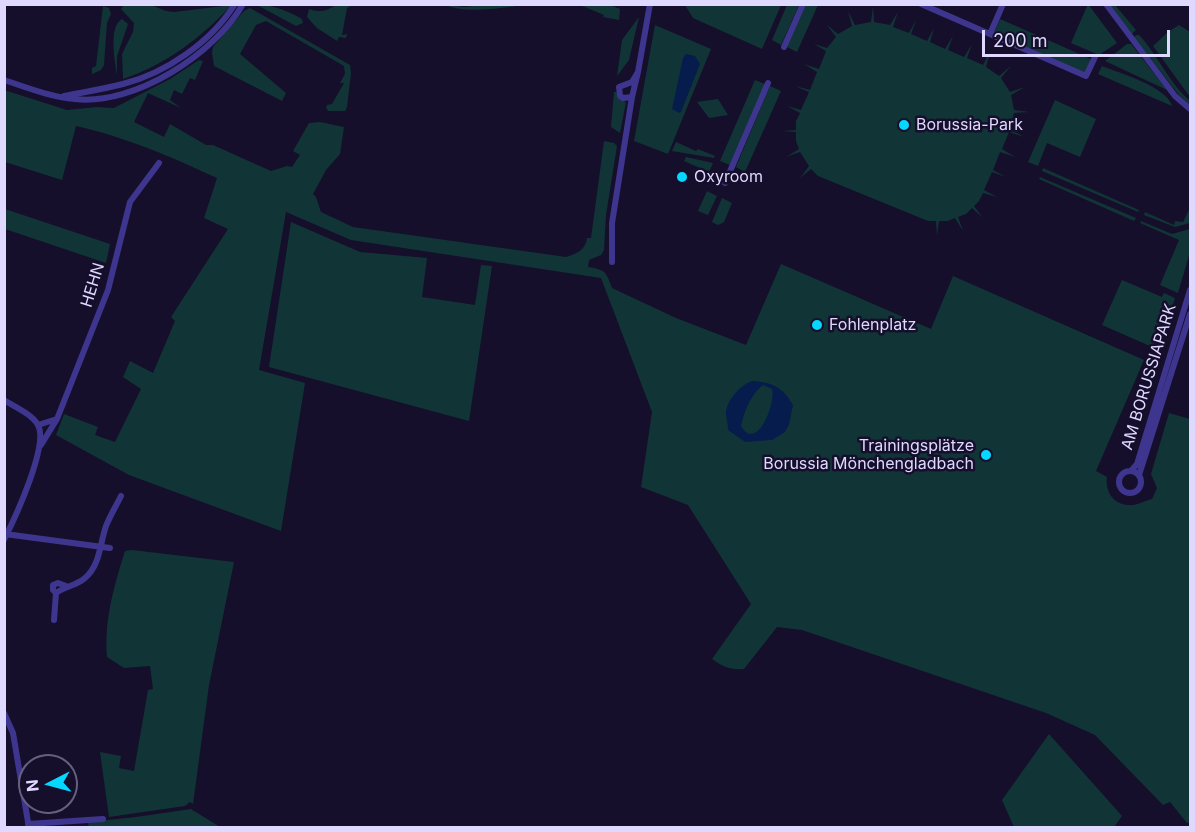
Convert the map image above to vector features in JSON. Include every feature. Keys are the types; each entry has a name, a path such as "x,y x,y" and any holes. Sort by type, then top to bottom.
{"street":[{"path":"60,97 123,84 164,68 197,45 216,28 235,4"},
{"path":"4,80 45,94 76,100 119,95 176,70 201,52 223,32 243,4"},
{"path":"612,262 613,214 650,4"},
{"path":"784,47 803,4"},
{"path":"921,4 1086,76 1095,57"},
{"path":"990,34 1003,4"},
{"path":"1106,4 1175,96 1191,109"},
{"path":"632,97 620,96 619,87 632,82 639,72"},
{"path":"725,183 768,83"},
{"name":"HEHN","path":"5,536 17,511 41,445 57,419 108,290 130,202 159,163"},
{"name":"AM BORUSSIAPARK","path":"1191,290 1137,464 1131,471 1124,473 1120,480 1120,485 1125,491 1131,492 1138,489 1141,483 1139,475 1191,314"},
{"path":"4,400 30,416 38,425 57,419"},
{"name":"HEHN","path":"38,425 42,436 41,445"},
{"name":"AM BORUSSIAPARK","path":"1131,471 1139,475"},
{"path":"54,620 56,593 66,586 85,579 93,570 102,546 105,528 121,496"},
{"path":"5,536 110,548"},
{"path":"4,713 10,723 16,746 29,826 104,819"}],"green space":[{"path":"495,4 524,5 474,10 446,5 464,7"},
{"path":"1088,4 1117,43 1099,55 1071,43"},
{"path":"124,5 151,5 174,12 232,5 182,49 154,66 123,79 122,54 133,32 134,23 121,9"},
{"path":"257,5 286,11 302,19 303,23 296,26"},
{"path":"336,5 352,5 347,8 342,35 347,34 346,38 339,37 337,41 317,28 307,17 309,9 323,11"},
{"path":"580,5 610,5 620,9 619,20 603,17 604,15"},
{"path":"685,5 781,5 762,49 693,18"},
{"path":"787,5 799,5 781,45 772,40"},
{"path":"805,5 818,5 797,52 787,47"},
{"path":"1110,5 1115,5 1136,30 1132,34"},
{"path":"103,6 109,8 111,14 107,23 104,65 101,70 92,74 92,68 96,66"},
{"name":"Borussia-Park","path":"873,6 874,22 890,25 898,12 893,27 909,33 916,20 911,34 927,41 934,28 930,42 945,49 953,36 948,50 964,57 972,44 967,58 983,65 990,52 986,67 999,76 1011,66 1001,78 1010,92 1025,87 1011,95 1014,110 1029,112 1014,113 1010,129 1024,137 1009,132 1002,149 1015,157 1000,152 993,170 1006,177 992,172 984,190 997,197 983,193 974,206 983,218 972,208 966,214 958,217 963,231 955,218 939,221 937,236 936,221 928,221 818,176 811,169 800,178 809,166 800,152 786,157 799,149 796,132 782,131 796,130 796,121 800,113 787,106 801,110 809,92 795,86 810,90 817,72 804,64 819,69 826,51 814,44 827,48 836,37 827,25 838,34 852,26 848,11 855,25 871,22"},
{"path":"250,8 350,65 351,73 345,111 328,111 326,107 332,104 344,83 340,83 345,74 344,66 266,21 256,25 240,54 286,93 282,101 214,66 213,47 244,11"},
{"path":"639,17 629,60 617,76 622,40"},
{"path":"122,19 128,24 117,56 117,75 114,36 115,29"},
{"path":"1000,19 1091,59 1085,73 994,33"},
{"path":"655,25 711,49 668,154 634,141"},
{"path":"1179,25 1190,32 1190,97 1153,46"},
{"path":"1139,35 1146,43 1176,86 1190,101 1190,105 1179,95 1134,37"},
{"path":"1127,44 1131,44 1167,90 1105,61"},
{"path":"199,60 203,61 195,80 190,78 182,94 174,90 170,100 181,108 148,93 134,122 164,137 170,124 206,145 213,145 271,171 287,166 292,167 300,155 293,151 309,123 320,122 344,127 340,154 326,170 313,194 321,212 353,227 570,256 580,251 585,246 587,238 591,238 604,141 617,146 606,215 604,250 601,255 589,260 588,267 604,272 612,288 676,318 746,345 781,264 931,329 953,276 1144,360 1096,471 1107,477 1109,492 1118,502 1131,505 1152,499 1157,488 1151,474 1169,413 1190,419 1190,822 1187,823 1170,802 1163,805 1095,735 1046,713 802,630 777,627 744,669 727,667 712,659 751,604 688,505 641,487 652,412 601,278 351,240 286,212 259,370 305,383 281,531 129,475 56,435 64,414 98,427 95,435 115,442 141,389 123,377 130,361 153,373 175,321 171,317 228,229 204,218 217,178 165,155 113,136 76,126 62,180 5,162 4,90 67,110 114,108 170,79"},
{"path":"1102,66 1152,87 1168,99 1172,106 1098,74"},
{"path":"755,80 765,84 730,165 720,161"},
{"path":"770,86 781,91 745,172 736,167"},
{"path":"614,92 626,102 620,133 611,127"},
{"path":"718,99 728,115 709,118 697,102"},
{"path":"1055,100 1096,119 1080,157 1047,143 1038,166 1028,162"},
{"path":"676,142 715,156 714,158 672,151"},
{"path":"686,157 713,163 709,172 684,161"},
{"path":"1043,168 1139,210 1138,212 1042,171"},
{"path":"1040,177 1136,218 1134,221 1039,179"},
{"path":"707,191 717,196 708,215 698,211"},
{"path":"722,198 732,203 724,222 718,225 712,222"},
{"path":"1190,208 1190,223 1175,227 1144,215 1145,212 1174,225 1175,221 1183,222"},
{"path":"5,209 110,244 106,263 5,229"},
{"path":"1141,221 1172,234 1190,229 1190,252 1178,293 1160,285 1179,240 1140,223"},
{"path":"291,222 360,252 427,258 422,297 475,305 481,265 492,266 469,421 269,367"},
{"path":"1122,280 1162,297 1164,293 1175,298 1159,350 1102,325"},
{"path":"125,551 234,562 209,685 193,804 190,802 185,806 109,817 100,752 121,756 119,768 134,771 148,690 153,689 150,666 124,668 107,657 108,616 114,590"},
{"path":"1049,734 1122,816 1114,827 1014,827 1002,800"},
{"path":"191,809 220,827 89,828 88,822 136,817"}],"water":[{"path":"686,54 695,56 700,64 679,113 672,109 683,58"},
{"path":"752,381 777,387 786,394 793,405 789,425 785,432 772,440 745,442 728,430 726,410 728,405 743,386","holes":["763,385 772,389 771,404 764,423 753,434 747,433 741,426 752,398"]}],"place":[{"name":"Borussia-Park","path":"904,125"},
{"name":"Oxyroom","path":"682,177"},
{"name":"Fohlenplatz","path":"817,325"},
{"name":"Trainingsplätze Borussia Mönchengladbach","path":"986,455"}]}
